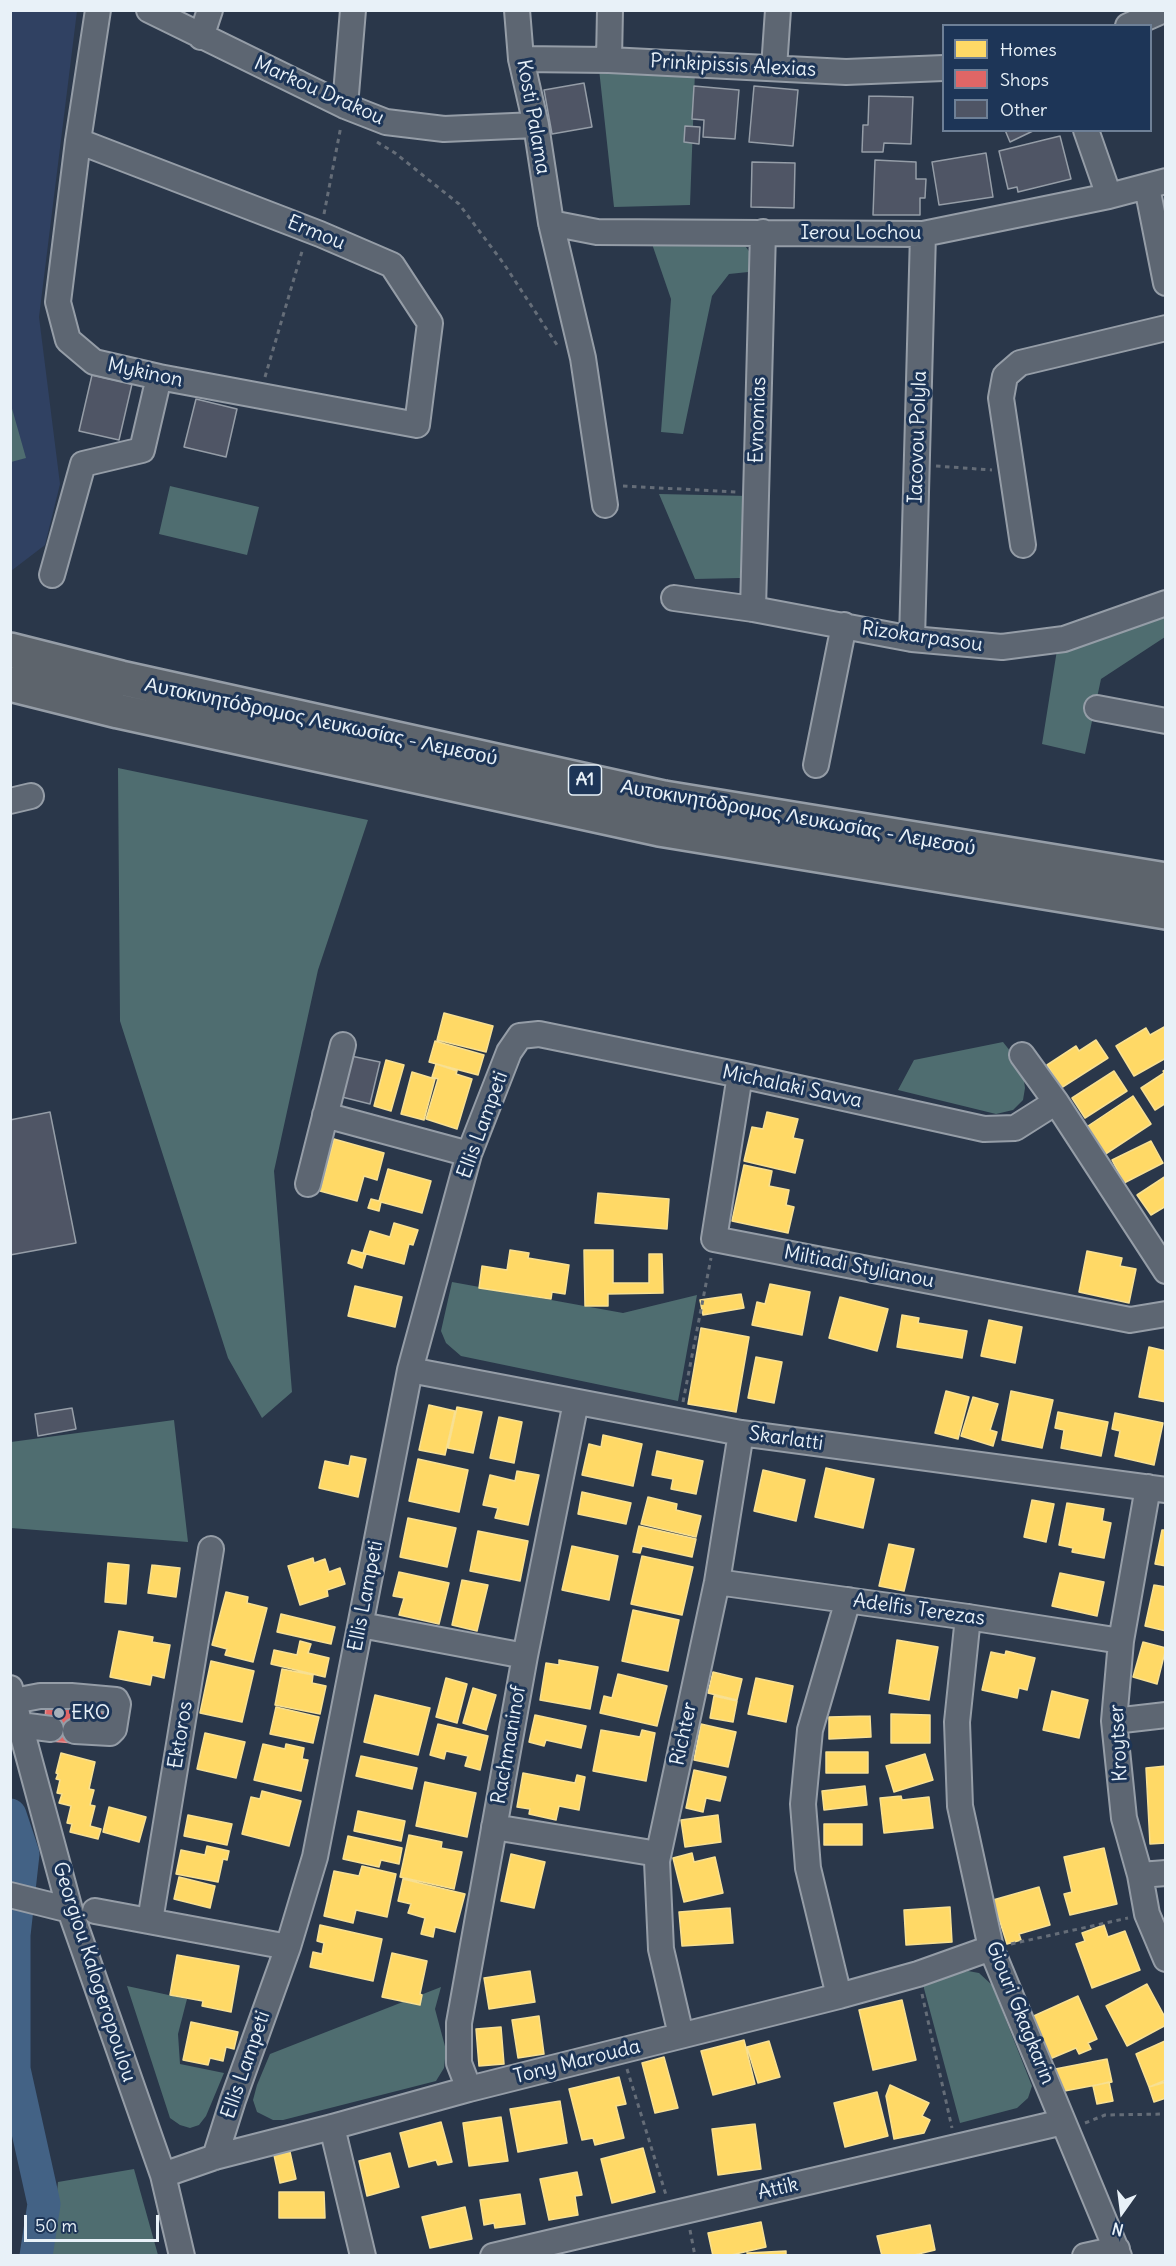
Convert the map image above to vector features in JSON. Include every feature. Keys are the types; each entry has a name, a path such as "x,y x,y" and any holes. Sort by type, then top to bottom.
{"highway":[{"name":"Αυτοκινητόδρομος Λευκωσίας - Λεμεσού","path":"10,650 121,678 664,798 1166,880"},
{"name":"Αυτοκινητόδρομος Λευκωσίας - Λεμεσού","path":"10,684 118,711 658,829 1166,912"},
{"path":"658,829 839,870 1166,931"}],"street":[{"name":"Mykinon","path":"98,10 78,141 58,302 68,340 94,362 159,377 417,425"},
{"name":"Markou Drakou","path":"149,10 345,106 386,123 444,129 536,125"},
{"path":"201,37 210,10"},
{"path":"345,106 353,10"},
{"name":"Kosti Palama","path":"517,10 521,59 536,125 551,223 584,368 603,495"},
{"path":"609,60 610,10"},
{"path":"774,68 778,10"},
{"path":"1132,24 1164,10"},
{"name":"Prinkipissis Alexias","path":"521,59 609,60 846,72 942,68"},
{"path":"1087,132 1109,196"},
{"name":"Ermou","path":"78,141 314,232 392,265 430,323 417,425"},
{"path":"1156,184 1166,283"},
{"name":"Ierou Lochou","path":"551,223 597,232 923,234 1109,196 1156,184"},
{"name":"Evnomias","path":"753,609 763,232"},
{"name":"Iacovou Polyla","path":"912,639 923,234"},
{"path":"1023,544 1001,398 1005,376 1020,363 1166,328"},
{"path":"52,575 83,464 142,450 159,377"},
{"name":"Rizokarpasou","path":"674,598 753,609 912,639 1002,647 1064,639 1166,603"},
{"path":"816,765 844,626"},
{"path":"1097,708 1166,721"},
{"name":"Michalaki Savva","path":"520,1036 539,1034 740,1075 984,1130 1015,1128 1056,1102"},
{"name":"Ellis Lampeti","path":"214,2157 232,2100 288,1947 315,1857 410,1370 469,1154 509,1053 520,1036"},
{"path":"308,1184 343,1045"},
{"path":"1022,1055 1056,1102 1166,1271"},
{"path":"714,1239 740,1075"},
{"path":"326,1115 469,1154"},
{"name":"Miltiadi Stylianou","path":"714,1239 1130,1320 1166,1314"},
{"name":"Skarlatti","path":"410,1370 741,1433 1157,1488"},
{"name":"Rachmaninof","path":"469,2089 459,2063 459,2023 525,1656 576,1402"},
{"name":"Richter","path":"681,2036 661,1949 657,1861 717,1582 741,1433"},
{"name":"Kroytser","path":"1157,1488 1121,1641 1114,1720 1124,1818 1140,1875 1147,1914 1166,1959"},
{"name":"Ektoros","path":"150,1921 211,1549"},
{"name":"Adelfis Terezas","path":"717,1582 1121,1641"},
{"path":"839,1996 808,1868 803,1804 810,1730 848,1600"},
{"name":"Giouri Gkagkarin","path":"968,1617 957,1722 960,1806 991,1948 1118,2252"},
{"path":"361,1624 525,1656"},
{"path":"12,1694 116,1700 118,1704 114,1729 110,1733 20,1725"},
{"name":"Georgiou Kalogeropoulou","path":"12,1694 70,1910 163,2175 182,2256"},
{"path":"1114,1720 1166,1715"},
{"path":"494,1827 658,1854"},
{"path":"1140,1875 1166,1873"},
{"path":"20,1897 70,1910"},
{"path":"95,1911 288,1947"},
{"name":"Tony Marouda","path":"163,2175 214,2157 469,2089 839,1996 918,1974 991,1948"},
{"name":"Attik","path":"493,2256 956,2147 1065,2126"},
{"path":"332,2127 363,2256"},
{"path":"1084,2256 1118,2252"}],"path":[{"path":"260,395 314,232 345,106"},
{"path":"368,137 395,153 459,204 504,264 569,365 584,368"},
{"path":"917,465 1012,471"},
{"path":"603,495 756,493"},
{"path":"679,1421 714,1239"},
{"path":"991,1948 1147,1914"},
{"path":"918,1974 956,2147"},
{"path":"622,2050 671,2214"},
{"path":"1065,2126 1105,2115 1166,2114"}],"shaded area":[{"path":"11,11 77,11 39,317 60,484 45,545 11,571"}],"green space":[{"path":"599,69 695,71 690,205 614,207"},
{"path":"651,241 743,243 754,258 758,271 729,274 712,296 683,434 661,432 671,299"},
{"path":"11,405 26,458 10,462"},
{"path":"170,486 259,507 247,555 159,534"},
{"path":"659,494 749,496 747,569 740,578 695,579"},
{"path":"1165,615 1165,637 1101,679 1085,754 1042,744 1057,650"},
{"path":"118,768 368,820 318,970 274,1171 292,1392 262,1418 228,1358 120,1021"},
{"path":"1003,1042 1022,1066 1025,1088 1023,1100 1013,1110 996,1114 898,1090 914,1060"},
{"path":"452,1282 623,1313 697,1295 678,1401 461,1356 446,1343 441,1331"},
{"path":"174,1420 188,1542 11,1528 11,1442"},
{"path":"968,1971 979,1973 992,1985 1032,2086 1028,2098 1017,2108 960,2123 922,1981"},
{"path":"127,1986 187,1999 178,2034 180,2064 224,2073 206,2116 199,2125 190,2128 170,2118"},
{"path":"441,1987 435,2009 446,2050 444,2068 436,2081 283,2120 273,2120 257,2112 253,2100 270,2054"},
{"path":"134,2169 158,2255 51,2255 58,2182"}],"building: Homes":[{"path":"444,1013 493,1026 486,1052 437,1040"},
{"path":"1166,1026 1166,1058 1134,1076 1116,1046 1146,1028 1150,1035"},
{"path":"1096,1040 1108,1058 1061,1088 1047,1065 1076,1046 1079,1051"},
{"path":"435,1041 484,1055 478,1075 429,1062"},
{"path":"386,1060 404,1065 391,1111 374,1106"},
{"path":"436,1064 472,1079 457,1129 426,1119 438,1079 432,1077"},
{"path":"1166,1069 1166,1103 1155,1110 1141,1088 1164,1073"},
{"path":"1114,1071 1127,1091 1085,1118 1072,1098"},
{"path":"412,1072 435,1079 424,1120 401,1114"},
{"path":"1133,1096 1151,1124 1104,1155 1085,1128"},
{"path":"767,1112 798,1119 793,1138 803,1140 795,1173 744,1161 752,1127 763,1129"},
{"path":"334,1139 384,1153 377,1180 364,1176 357,1201 320,1191"},
{"path":"1151,1141 1163,1163 1124,1183 1112,1160"},
{"path":"744,1165 772,1171 769,1186 789,1190 786,1205 794,1207 788,1233 732,1221"},
{"path":"388,1169 431,1181 422,1213 381,1202 379,1211 368,1208 371,1199 379,1201"},
{"path":"1166,1176 1166,1206 1151,1215 1137,1195"},
{"path":"598,1193 669,1199 667,1229 595,1223"},
{"path":"394,1223 418,1230 413,1245 409,1244 404,1264 363,1253 370,1231 390,1237"},
{"path":"352,1250 366,1254 362,1268 348,1263"},
{"path":"510,1250 529,1253 528,1258 569,1265 565,1294 552,1292 551,1299 479,1288 482,1266 507,1270"},
{"path":"584,1250 613,1250 613,1283 649,1283 649,1254 662,1254 663,1293 608,1294 608,1306 585,1306"},
{"path":"1087,1251 1122,1258 1120,1266 1136,1269 1129,1303 1079,1292"},
{"path":"770,1284 810,1292 802,1335 752,1325 757,1302 765,1304"},
{"path":"355,1286 402,1297 395,1327 348,1316"},
{"path":"741,1294 744,1308 703,1315 700,1300"},
{"path":"840,1297 888,1309 877,1351 829,1338"},
{"path":"902,1315 919,1318 918,1323 967,1331 962,1358 897,1347"},
{"path":"989,1320 1022,1327 1015,1363 981,1356"},
{"path":"701,1328 749,1337 736,1412 688,1404"},
{"path":"1149,1347 1166,1351 1166,1402 1139,1397"},
{"path":"756,1357 782,1362 774,1403 748,1398"},
{"path":"946,1391 969,1397 958,1439 935,1433"},
{"path":"1011,1391 1053,1400 1042,1448 1002,1440"},
{"path":"973,1397 998,1404 990,1430 997,1432 993,1446 961,1436"},
{"path":"429,1405 455,1411 445,1455 419,1450"},
{"path":"457,1407 482,1412 473,1453 448,1448"},
{"path":"1058,1412 1108,1422 1101,1456 1061,1448 1064,1430 1055,1428"},
{"path":"1115,1413 1163,1423 1154,1465 1115,1456 1120,1431 1112,1429"},
{"path":"499,1417 522,1422 514,1463 490,1458"},
{"path":"603,1435 642,1444 633,1486 582,1475 589,1444 601,1447"},
{"path":"657,1451 703,1461 696,1494 671,1489 673,1479 652,1475"},
{"path":"351,1456 366,1459 358,1497 319,1488 325,1461 349,1466"},
{"path":"418,1459 468,1470 459,1512 409,1501"},
{"path":"826,1468 874,1479 863,1528 815,1517"},
{"path":"763,1470 805,1480 796,1521 754,1511"},
{"path":"517,1471 539,1475 528,1525 495,1518 498,1508 483,1505 490,1475 515,1481"},
{"path":"582,1492 631,1503 626,1524 578,1514"},
{"path":"648,1497 677,1504 676,1510 701,1516 696,1537 641,1524"},
{"path":"1032,1500 1054,1504 1046,1542 1024,1537"},
{"path":"1067,1503 1104,1509 1102,1521 1111,1523 1104,1558 1072,1552 1073,1548 1059,1545"},
{"path":"408,1518 456,1528 447,1567 400,1557"},
{"path":"639,1526 696,1539 692,1557 642,1546 640,1553 633,1552"},
{"path":"1162,1530 1166,1530 1166,1566 1155,1564"},
{"path":"478,1531 528,1541 520,1581 470,1571"},
{"path":"889,1544 914,1549 904,1591 879,1586"},
{"path":"572,1546 618,1556 609,1600 562,1590"},
{"path":"642,1556 693,1567 682,1615 631,1604"},
{"path":"313,1558 314,1563 325,1559 329,1572 340,1568 345,1584 327,1590 328,1596 300,1605 288,1566"},
{"path":"108,1563 129,1565 126,1604 105,1602"},
{"path":"152,1565 180,1568 176,1597 148,1593"},
{"path":"399,1572 449,1583 439,1624 399,1615 404,1598 393,1596"},
{"path":"1060,1573 1104,1582 1097,1616 1052,1606"},
{"path":"462,1580 488,1585 477,1631 452,1625"},
{"path":"1154,1585 1166,1587 1166,1631 1145,1626"},
{"path":"226,1592 248,1597 247,1603 267,1608 253,1662 225,1655 227,1649 212,1645"},
{"path":"633,1610 679,1620 668,1671 622,1661"},
{"path":"281,1614 335,1627 331,1644 277,1632"},
{"path":"119,1631 153,1637 152,1642 170,1645 164,1678 152,1675 150,1685 110,1677"},
{"path":"897,1640 938,1647 929,1700 889,1693"},
{"path":"300,1641 311,1644 308,1653 329,1658 325,1677 271,1664 274,1650 297,1655"},
{"path":"1143,1642 1166,1648 1157,1684 1133,1677"},
{"path":"1006,1651 1035,1658 1027,1690 1019,1688 1017,1698 982,1690 991,1652 1005,1655"},
{"path":"559,1660 598,1667 590,1709 540,1700 546,1663 559,1665"},
{"path":"211,1661 254,1671 242,1722 200,1713"},
{"path":"282,1669 313,1675 312,1683 326,1686 320,1714 275,1705"},
{"path":"713,1672 742,1679 737,1700 708,1693"},
{"path":"618,1674 667,1686 657,1726 600,1713 604,1696 612,1698"},
{"path":"446,1678 467,1684 457,1723 436,1717"},
{"path":"756,1678 793,1686 786,1722 748,1714"},
{"path":"473,1688 496,1695 486,1730 463,1723"},
{"path":"1052,1691 1088,1700 1079,1738 1043,1730"},
{"path":"375,1695 430,1708 418,1755 364,1742"},
{"path":"714,1696 737,1701 733,1722 710,1718"},
{"path":"276,1707 319,1717 313,1743 270,1734"},
{"path":"891,1714 930,1715 930,1743 891,1743"},
{"path":"535,1715 586,1726 581,1748 546,1740 544,1746 529,1742"},
{"path":"870,1716 871,1737 829,1739 829,1717"},
{"path":"438,1724 488,1736 480,1770 465,1766 468,1756 446,1751 444,1759 430,1755"},
{"path":"701,1724 736,1732 728,1767 694,1760"},
{"path":"601,1730 640,1737 642,1730 655,1733 646,1781 593,1771"},
{"path":"205,1733 245,1742 236,1778 197,1769"},
{"path":"263,1744 285,1749 286,1744 304,1748 302,1759 308,1760 301,1791 254,1780"},
{"path":"826,1752 868,1752 868,1773 826,1773"},
{"path":"61,1753 95,1762 89,1789 94,1790 90,1805 95,1806 90,1826 101,1829 98,1839 70,1832 72,1824 67,1823 71,1806 59,1803 62,1794 57,1793 60,1780 56,1779 58,1774 56,1773"},
{"path":"925,1754 933,1780 894,1792 886,1766"},
{"path":"361,1756 417,1768 412,1789 356,1776"},
{"path":"1166,1766 1166,1843 1150,1844 1146,1768"},
{"path":"694,1770 726,1777 720,1801 706,1798 703,1812 686,1808"},
{"path":"523,1773 575,1783 577,1775 585,1777 579,1810 559,1806 556,1820 529,1814 530,1809 517,1807"},
{"path":"425,1782 476,1793 467,1837 416,1826"},
{"path":"865,1786 867,1805 824,1810 822,1791"},
{"path":"262,1791 301,1801 289,1846 242,1834 251,1797 260,1799"},
{"path":"901,1796 902,1800 929,1797 933,1828 884,1833 880,1798"},
{"path":"109,1807 146,1817 139,1842 103,1832"},
{"path":"358,1811 405,1821 401,1841 354,1831"},
{"path":"188,1815 232,1824 227,1845 184,1836"},
{"path":"718,1815 721,1842 685,1847 681,1820"},
{"path":"824,1824 862,1824 862,1845 824,1845"},
{"path":"409,1835 442,1842 441,1848 462,1852 454,1889 400,1877"},
{"path":"348,1836 402,1848 399,1864 381,1860 379,1867 343,1859"},
{"path":"207,1846 229,1851 227,1860 223,1859 218,1882 176,1874 181,1850 205,1855"},
{"path":"1104,1848 1117,1904 1070,1915 1064,1894 1072,1892 1064,1857"},
{"path":"692,1853 694,1862 715,1857 723,1893 684,1902 673,1858"},
{"path":"511,1854 545,1862 534,1908 501,1901"},
{"path":"362,1866 396,1874 387,1917 356,1910 353,1923 324,1916 334,1871 359,1876"},
{"path":"179,1877 215,1886 210,1908 174,1899"},
{"path":"403,1879 465,1894 455,1932 435,1927 433,1937 421,1934 425,1918 408,1913 411,1904 398,1901"},
{"path":"1039,1887 1050,1925 1019,1934 1021,1940 1007,1944 993,1900"},
{"path":"950,1907 952,1942 906,1945 904,1910"},
{"path":"730,1908 733,1943 682,1946 679,1912"},
{"path":"320,1925 382,1939 373,1981 310,1967 313,1952 322,1954 324,1943 317,1941"},
{"path":"1104,1925 1108,1937 1125,1931 1140,1970 1092,1988 1076,1944 1085,1941 1082,1933"},
{"path":"392,1953 427,1961 420,2005 382,1997"},
{"path":"177,1955 239,1966 231,2012 202,2006 203,2001 170,1995"},
{"path":"530,1971 535,2002 489,2009 484,1978"},
{"path":"1147,1984 1166,2019 1166,2025 1127,2046 1106,2006"},
{"path":"1078,1996 1097,2039 1088,2043 1091,2049 1079,2054 1076,2048 1045,2061 1027,2019"},
{"path":"902,2000 916,2060 873,2070 859,2010"},
{"path":"539,2016 544,2054 518,2058 512,2020"},
{"path":"191,2022 238,2032 234,2049 226,2047 223,2061 210,2058 208,2065 183,2060"},
{"path":"501,2027 504,2064 479,2066 476,2029"},
{"path":"744,2040 755,2084 713,2095 701,2051"},
{"path":"769,2041 780,2077 758,2083 747,2047"},
{"path":"1165,2041 1166,2080 1149,2087 1136,2054"},
{"path":"664,2057 678,2108 655,2113 642,2063"},
{"path":"1107,2059 1112,2082 1054,2093 1050,2070"},
{"path":"619,2077 626,2104 616,2106 624,2138 595,2145 593,2138 582,2140 569,2089"},
{"path":"1109,2082 1113,2101 1097,2104 1093,2086"},
{"path":"1166,2082 1166,2098 1154,2102 1149,2087"},
{"path":"890,2085 929,2103 922,2116 930,2120 924,2133 894,2139 886,2096"},
{"path":"877,2092 888,2136 845,2147 834,2103"},
{"path":"560,2101 567,2143 518,2152 510,2109"},
{"path":"501,2117 508,2161 469,2166 463,2123"},
{"path":"441,2122 452,2162 438,2165 436,2160 409,2167 400,2133"},
{"path":"755,2124 761,2169 718,2175 712,2129"},
{"path":"643,2148 655,2192 612,2203 601,2159"},
{"path":"290,2152 296,2179 280,2183 274,2155"},
{"path":"390,2153 399,2187 367,2196 359,2161"},
{"path":"577,2172 582,2195 575,2196 578,2215 549,2220 540,2179"},
{"path":"279,2192 324,2192 325,2218 279,2218"},
{"path":"520,2194 525,2224 495,2228 494,2223 484,2225 480,2200"},
{"path":"465,2207 472,2239 430,2248 422,2217"},
{"path":"761,2222 766,2247 727,2256 713,2256 708,2233"},
{"path":"930,2225 935,2250 910,2256 882,2256 877,2236"},
{"path":"786,2251 786,2256 748,2256 747,2253"}],"building: Shops":[{"path":"46,1703 110,1707 108,1728 75,1726 74,1743 50,1741 52,1721 45,1721"}],"building: Other":[{"path":"584,83 592,127 552,134 544,90"},
{"path":"694,86 739,90 735,139 703,137 704,120 692,119"},
{"path":"754,86 798,90 793,146 749,142"},
{"path":"869,96 913,97 911,144 884,143 883,152 862,152 863,125 868,125"},
{"path":"685,126 700,127 699,144 684,142"},
{"path":"1006,132 1031,132 1010,142"},
{"path":"1060,136 1071,179 1018,192 1017,187 1008,189 999,151"},
{"path":"986,153 993,197 939,205 932,162"},
{"path":"875,160 916,162 916,179 926,179 925,198 920,198 920,215 873,215"},
{"path":"752,162 795,163 794,208 751,207"},
{"path":"92,375 132,384 119,440 79,431"},
{"path":"196,399 237,409 226,457 184,447"},
{"path":"351,1056 380,1062 370,1104 342,1097"},
{"path":"50,1112 76,1243 10,1255 10,1120"},
{"path":"72,1408 76,1429 38,1436 35,1414"}],"waterway":[{"path":"10,1815 23,1854 14,1935 14,2069 44,2204 36,2256"}],"place":[{"name":"EKO","path":"59,1713"}]}
